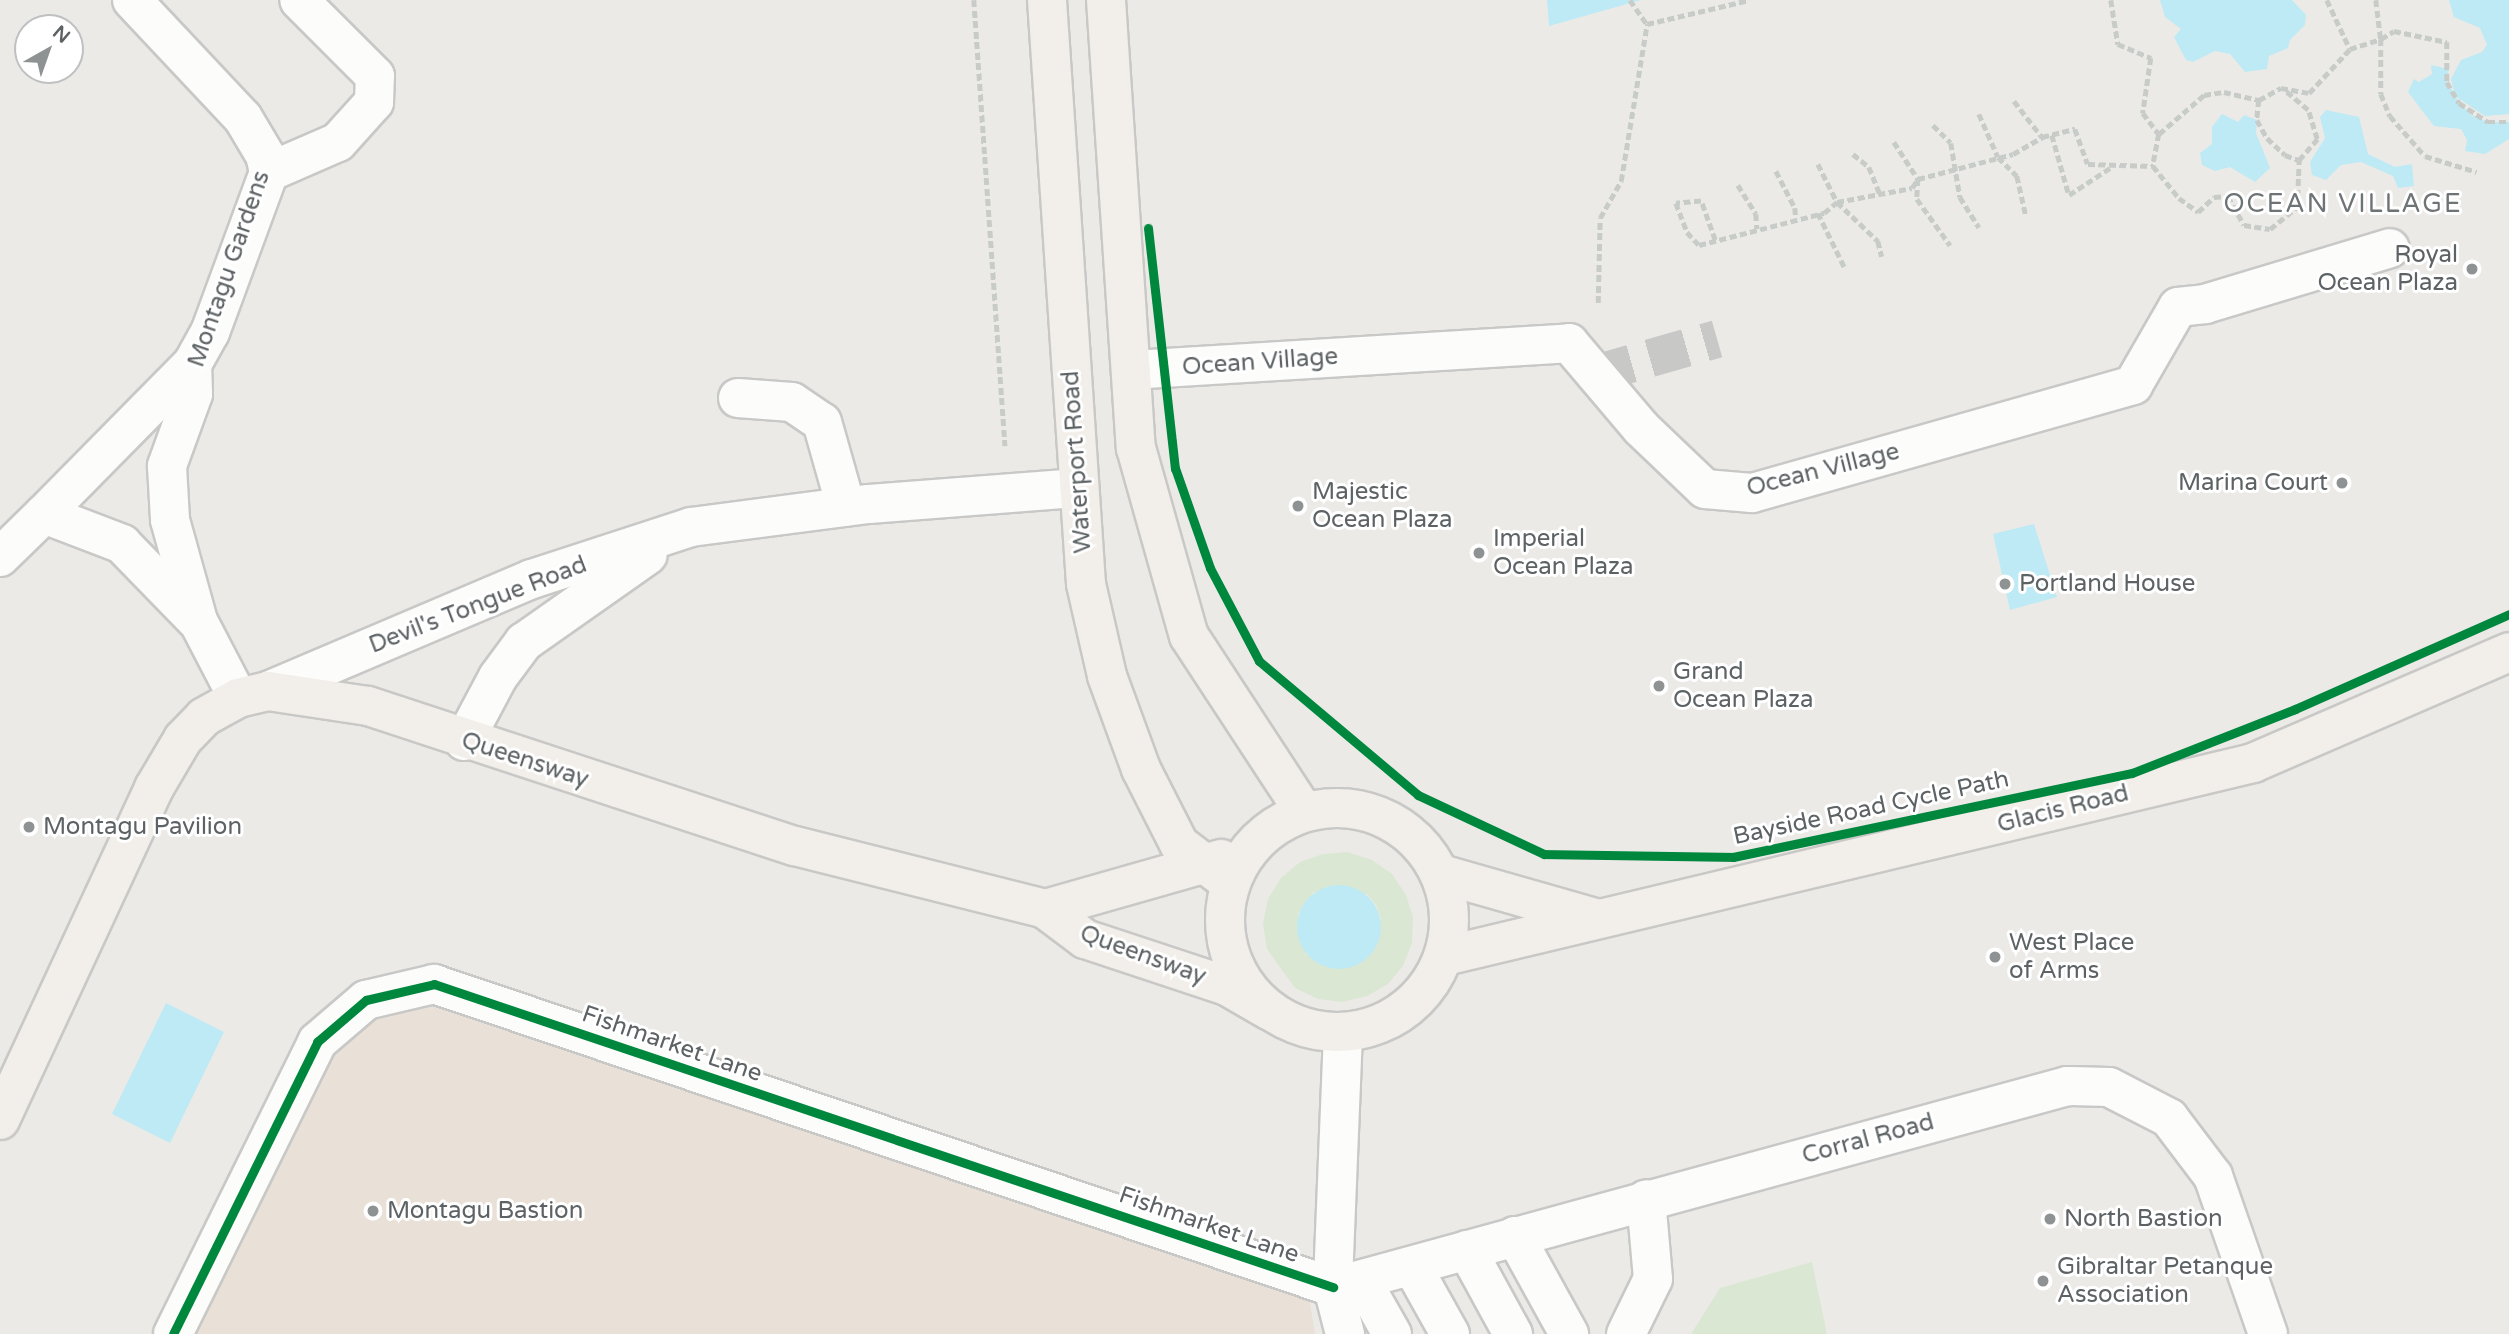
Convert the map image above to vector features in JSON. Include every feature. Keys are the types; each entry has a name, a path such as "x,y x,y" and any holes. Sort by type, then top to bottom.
{"main road":[{"name":"Waterport Road","path":"1046,0 1086,583 1107,676 1132,749 1179,844 1227,866"},
{"path":"1105,0 1136,448 1189,636 1304,812"},
{"name":"Glacis Road","path":"1445,956 2253,763 2509,652"},
{"path":"0,1120 154,788 191,730 204,717 253,695"},
{"name":"Queensway","path":"253,695 368,706 464,741 795,846 1045,909 1085,939 1227,986 1270,1011"},
{"path":"1045,909 1227,866 1272,827 1304,812 1336,807 1369,811 1406,832 1441,874 1449,915 1445,956 1429,986 1406,1010 1375,1027 1343,1033 1304,1029 1270,1011 1238,976 1224,930 1227,866"},
{"name":"Glacis Road","path":"1441,874 1601,920"}],"street":[{"name":"Montagu Gardens","path":"132,0 243,118 265,155 269,172 209,332 192,364 193,394 167,466 170,520 198,621"},
{"path":"269,172 338,142 374,102 375,76 299,0"},
{"name":"Ocean Village","path":"1132,370 1569,344 1641,428 1704,489 1752,493 2133,385 2178,307 2205,304 2390,248"},
{"path":"0,557 192,364"},
{"path":"738,398 792,402 822,422 846,507"},
{"name":"Devil's Tongue Road","path":"253,695 531,579 691,527 846,507 1078,488"},
{"path":"44,514 122,544 198,621 253,695"},
{"name":"Devil's Tongue Road","path":"464,741 498,677 524,642 565,609 691,527"},
{"name":"Fishmarket Lane","path":"173,1334 317,1042 366,1000 435,984 1348,1284"},
{"path":"1343,1033 1348,1284 1345,1334"},
{"name":"Corral Road","path":"1348,1284 1646,1199 2067,1086 2109,1087 2169,1118 2213,1176 2268,1334"},
{"path":"1626,1334 1653,1279 1646,1199"},
{"path":"1514,1236 1569,1334"},
{"path":"1466,1251 1513,1334"},
{"path":"1412,1266 1450,1334"},
{"path":"1348,1284 1392,1334"}],"path":[{"path":"974,0 1008,492"},
{"path":"1647,24 1749,0"},
{"path":"2111,0 2118,44 2151,58 2143,113 2159,134"},
{"path":"2327,0 2350,49"},
{"path":"2376,0 2381,39 2381,94 2390,116 2425,156 2477,172"},
{"path":"1595,374 1600,218 1621,181 1647,24 1630,1"},
{"path":"2281,88 2301,101 2316,129 2316,139 2299,160 2297,207 2270,229 2244,225 2228,196 2214,197 2198,212 2164,184 2153,166 2159,134 2204,95 2224,92 2259,100 2281,88 2309,93 2350,49 2381,39 2394,31 2447,43 2447,82 2459,103 2488,122 2509,122"},
{"path":"2259,100 2258,120 2267,138 2285,155 2299,160"},
{"path":"2014,102 2042,137"},
{"path":"1979,114 1998,157 2017,176 2026,216"},
{"path":"1933,125 1951,143 1960,197 1979,228"},
{"path":"1715,240 1701,201 1676,203 1687,232 1699,245 1818,214 1838,202 1912,187 1918,179 1955,166 1998,157 2042,137 2075,129 2088,164 2111,167 2153,166"},
{"path":"2052,135 2069,195 2111,167"},
{"path":"1894,142 1918,179 1917,199 1950,245"},
{"path":"1853,154 1870,167 1880,194"},
{"path":"1818,164 1838,202 1878,241 1882,257"},
{"path":"1776,171 1796,208 1796,219"},
{"path":"1738,185 1756,214 1757,229"},
{"path":"1818,214 1844,268"}],"shaded area":[{"path":"423,996 1309,1297 1315,1334 190,1334 311,1083 350,1031"}],"green space":[{"path":"1347,852 1372,860 1392,874 1406,895 1413,917 1412,943 1403,966 1388,984 1367,996 1342,1002 1318,999 1295,988 1267,949 1263,924 1268,899 1281,878 1300,862 1323,854","holes":["1314,892 1367,894 1376,905 1381,919 1357,965 1330,968 1306,954 1298,914"]},
{"path":"1812,1262 1827,1334 1691,1334 1720,1288"}],"water":[{"path":"1547,0 1641,0 1549,26"},
{"path":"2160,0 2292,0 2306,15 2305,25 2290,40 2288,48 2269,56 2267,69 2245,72 2230,54 2215,51 2193,62 2186,60 2174,37 2181,29 2165,17"},
{"path":"2449,0 2509,0 2509,114 2485,116 2455,96 2471,115 2488,122 2509,122 2509,139 2485,154 2465,151 2467,140 2461,129 2434,126 2408,92 2414,79 2419,82 2432,74 2431,65 2449,69 2447,82 2455,95 2451,79 2461,60 2482,52 2487,45 2480,28 2454,17"},
{"path":"2326,110 2359,117 2368,154 2395,167 2412,164 2414,186 2398,188 2393,176 2361,162 2341,165 2326,180 2312,175 2310,162 2325,138 2320,117"},
{"path":"2222,114 2238,122 2244,115 2257,120 2256,133 2270,168 2255,182 2230,167 2215,171 2202,165 2200,153 2212,144 2212,127"},
{"path":"2034,524 2057,597 2010,610 1993,534"},
{"path":"1339,885 1355,888 1369,897 1378,911 1381,927 1378,943 1369,957 1355,966 1339,969 1323,966 1309,957 1300,943 1297,927 1300,911 1309,897 1323,888"},
{"path":"166,1003 224,1032 170,1143 112,1114"}],"tunnel":[{"path":"1595,374 1717,339"}],"cycle path":[{"name":"Bayside Road Cycle Path","path":"1148,228 1175,468 1210,568 1259,661 1418,795 1544,854 1733,857 2132,773 2295,709 2509,614"},
{"path":"173,1334 317,1042 366,1000 434,984 1333,1287"}],"place":[{"name":"Royal Ocean Plaza","path":"2472,269"},
{"name":"Marina Court","path":"2342,483"},
{"name":"Majestic Ocean Plaza","path":"1298,506"},
{"name":"Imperial Ocean Plaza","path":"1479,553"},
{"name":"Portland House","path":"2005,584"},
{"name":"Grand Ocean Plaza","path":"1659,686"},
{"name":"Montagu Pavilion","path":"29,827"},
{"name":"West Place of Arms","path":"1995,957"},
{"name":"Montagu Bastion","path":"373,1211"},
{"name":"North Bastion","path":"2050,1219"},
{"name":"Gibraltar Petanque Association","path":"2043,1281"}],"district":[{"name":"OCEAN VILLAGE","path":"2343,204"}]}
